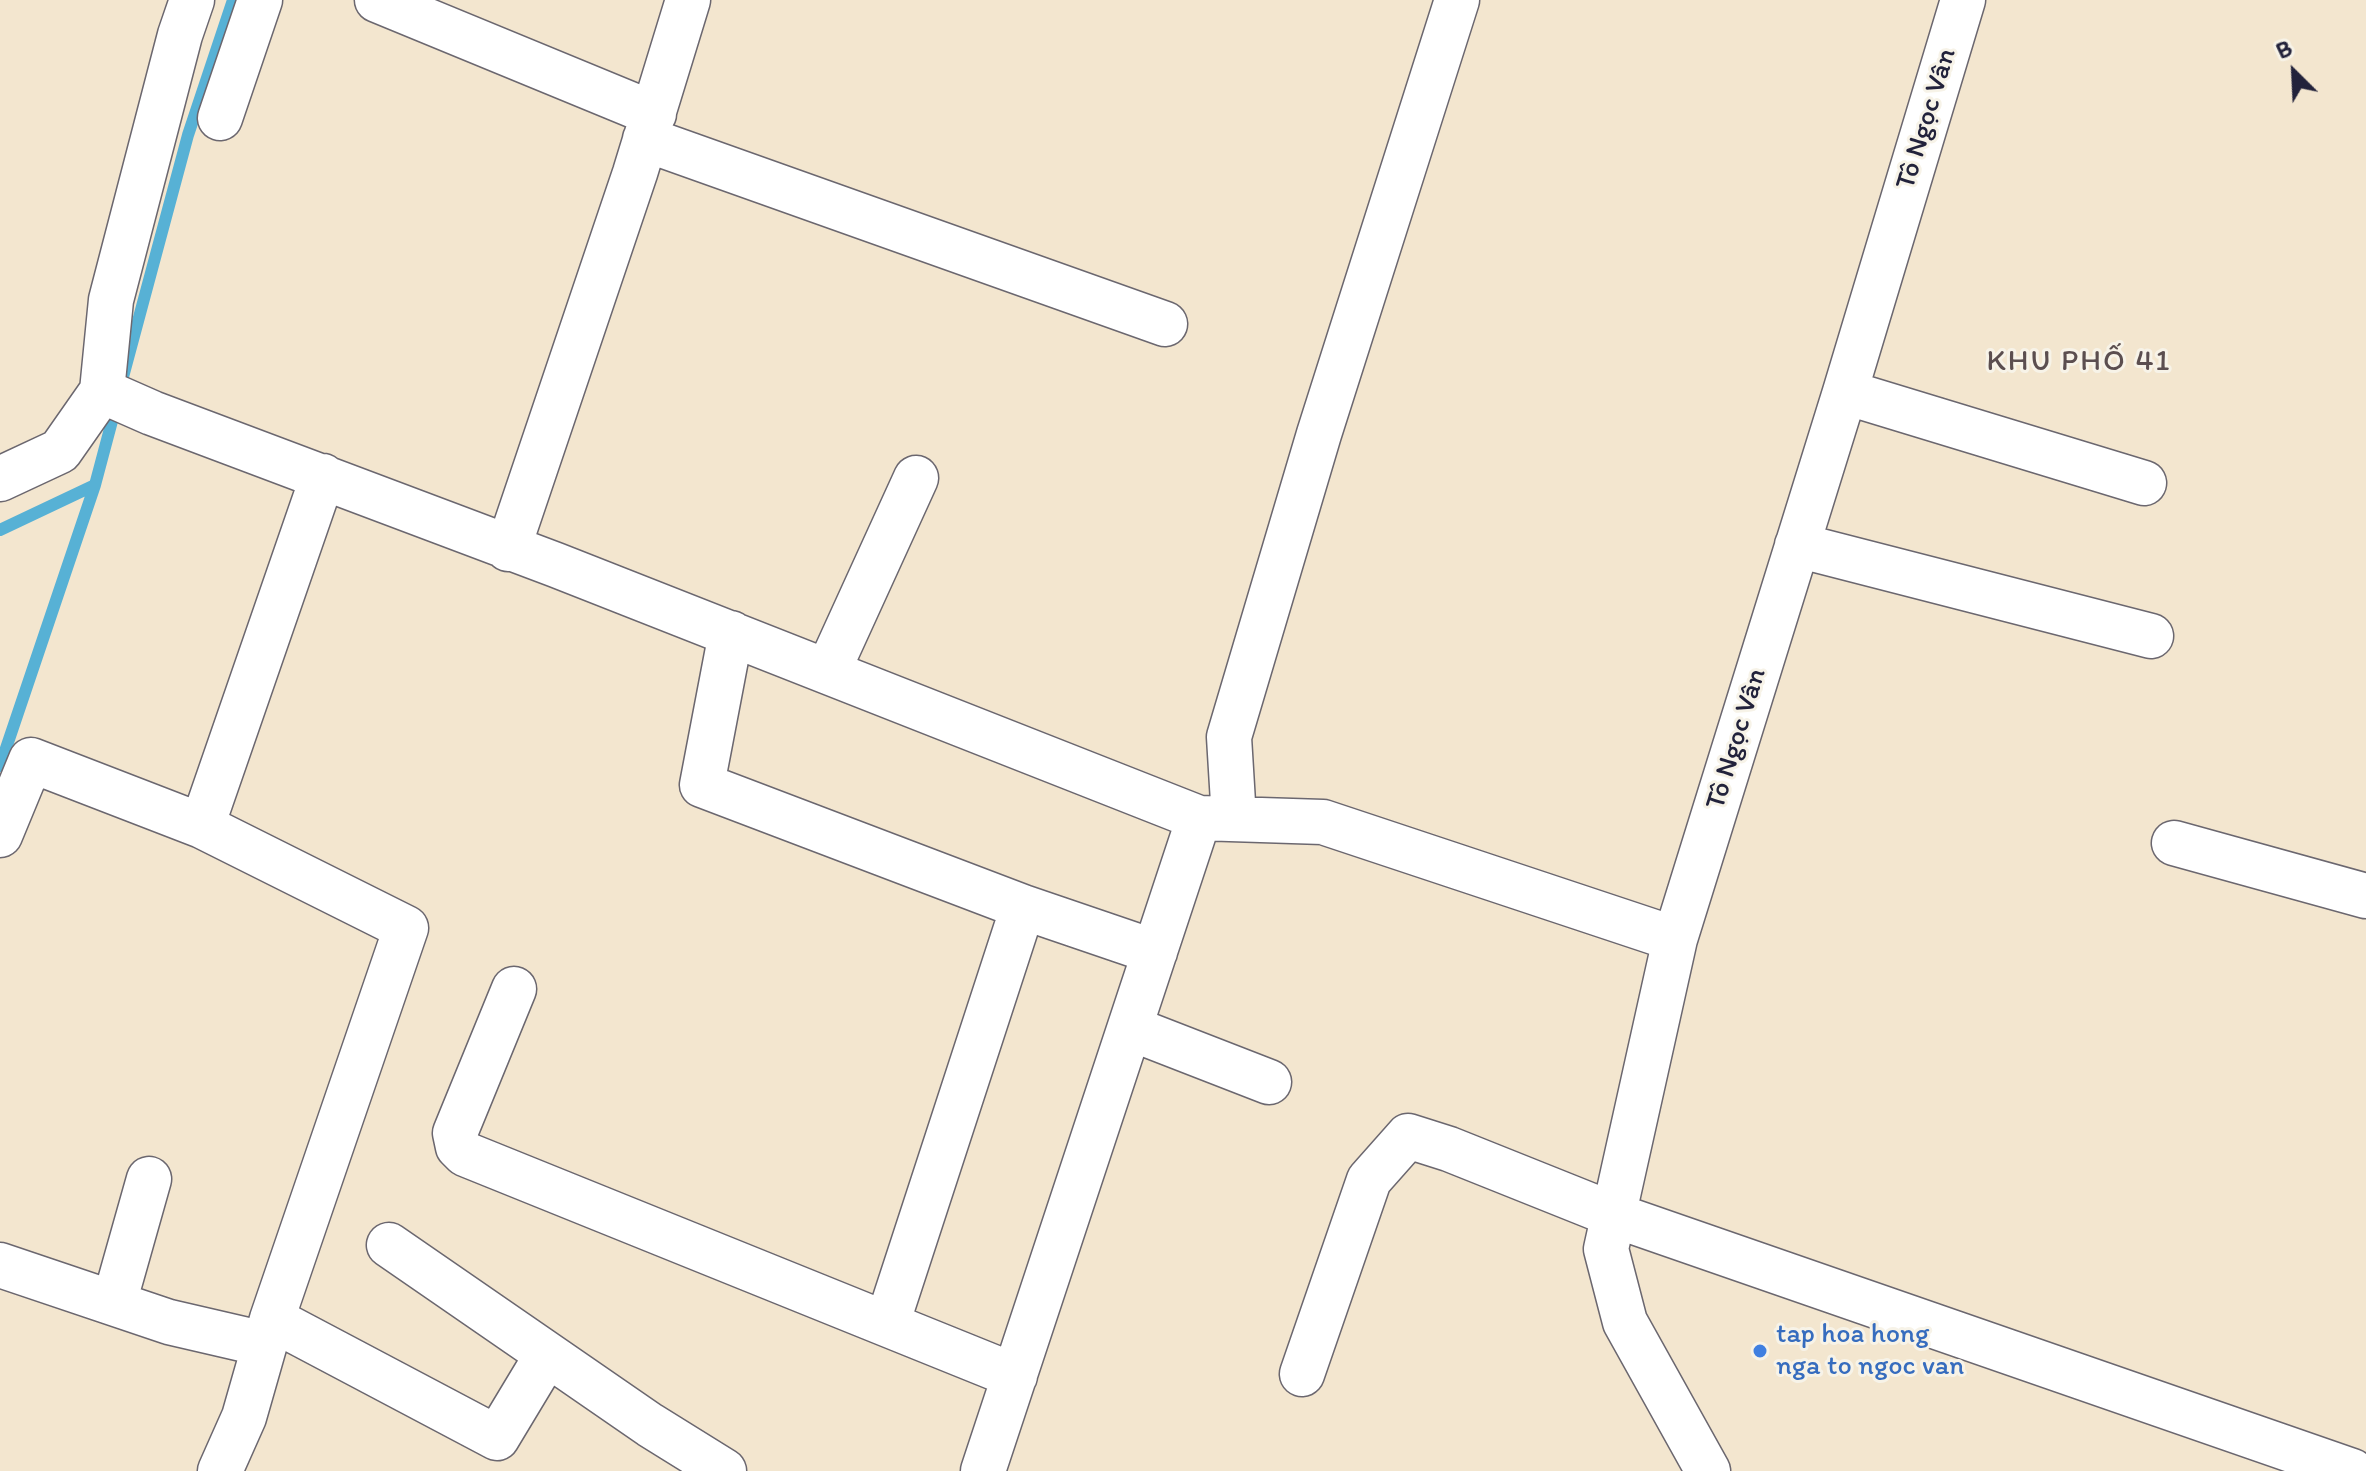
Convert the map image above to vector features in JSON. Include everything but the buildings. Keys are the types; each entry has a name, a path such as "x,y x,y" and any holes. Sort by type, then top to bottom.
{"street":[{"path":"0,479 60,451 106,392 111,300 180,35 192,0"},
{"path":"220,118 260,0"},
{"path":"377,0 650,126 1165,324"},
{"path":"508,549 650,126 688,0"},
{"path":"983,1471 1015,1376 1150,1035 1155,952 1217,819 1229,737 1319,434 1457,0"},
{"name":"Tô Ngọc Vân","path":"1708,1471 1625,1322 1606,1249 1675,939 1963,0"},
{"path":"106,392 152,413 1217,819 1323,822 1675,939"},
{"path":"1845,392 2144,483"},
{"path":"202,826 323,476"},
{"path":"828,671 916,478"},
{"path":"1797,545 2151,636"},
{"path":"731,633 702,785 1023,907 1155,952"},
{"path":"0,835 31,760 202,826 406,928 268,1332 244,1417 220,1471"},
{"path":"2174,843 2366,896"},
{"path":"887,1324 1023,907"},
{"path":"514,989 455,1133 458,1147 465,1154 1015,1376"},
{"path":"1150,1035 1269,1082"},
{"path":"1302,1374 1369,1180 1408,1136 1449,1149 1614,1215 2352,1471"},
{"path":"114,1303 149,1179"},
{"path":"389,1245 650,1425 724,1471"},
{"path":"0,1265 169,1322 268,1332 497,1438 547,1355"}],"waterway":[{"path":"123,377 188,135 233,0"},
{"path":"0,766 95,485 116,406"},
{"path":"0,530 95,485"}],"place":[{"name":"tap hoa hong nga to ngoc van","path":"1760,1351"}],"district":[{"name":"KHU PHỐ 41","path":"2079,362"}]}
